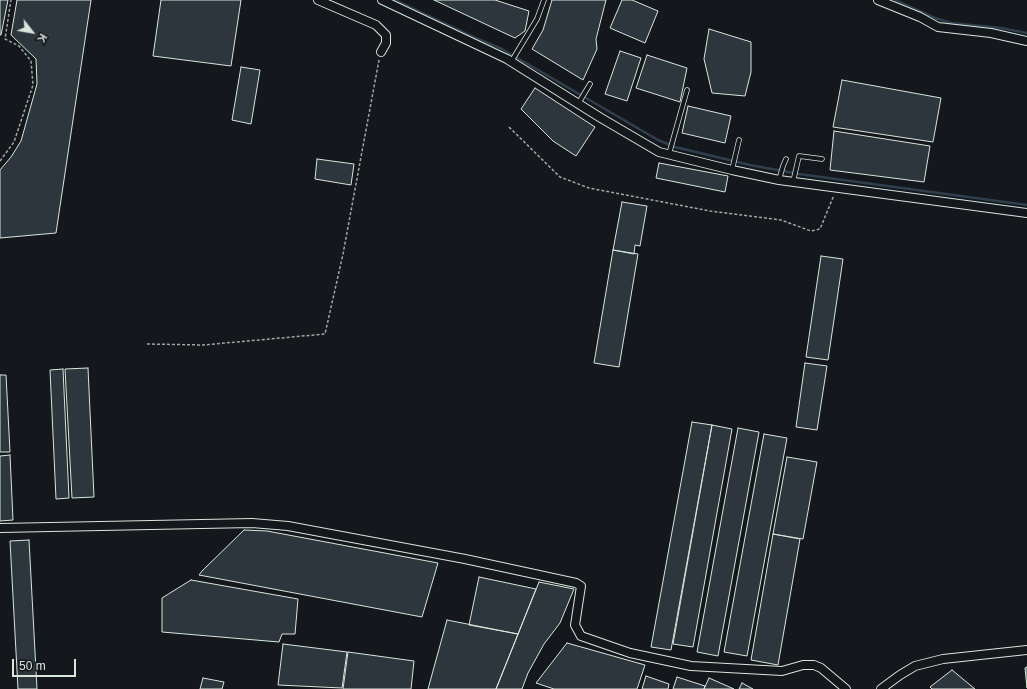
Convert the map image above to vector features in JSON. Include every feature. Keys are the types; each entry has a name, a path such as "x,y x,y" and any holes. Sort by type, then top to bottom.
{"street":[{"path":"318,0 376,25 386,35 386,43 380,52"},
{"path":"382,0 512,61 659,152 670,152 780,178 837,188 1027,213"},
{"path":"878,0 920,17 938,27 991,33 1027,41"},
{"path":"0,528 252,523 288,526 465,559 576,583 581,586 575,625 581,636 630,653 691,666 782,670 802,665 814,665 846,689"},
{"path":"881,689 900,674 915,666 943,659 1027,650"}],"lane":[{"path":"512,61 537,19 544,0"},
{"path":"579,102 590,84"},
{"path":"670,152 687,90"},
{"path":"733,167 739,140"},
{"path":"794,180 799,156 822,159"},
{"path":"780,178 786,159"}],"path":[{"path":"0,160 14,142 33,85 31,61 19,46 5,39 11,0"},
{"path":"147,344 203,345 325,334 343,254 380,52"},
{"path":"509,126 560,177 589,188 710,211 781,220 811,231 820,229 837,188"}],"building":[{"path":"0,0 8,0 1,35 0,35"},
{"path":"17,0 91,0 56,233 0,238 0,170 11,157 21,141 37,84 36,59 11,35"},
{"path":"161,0 241,0 231,66 153,56"},
{"path":"434,0 495,0 529,11 525,31 515,38"},
{"path":"552,0 606,0 596,39 597,49 583,80 532,49 543,30"},
{"path":"622,0 632,0 658,11 645,43 610,28"},
{"path":"709,29 751,42 751,72 745,96 712,93 704,59"},
{"path":"620,51 641,58 627,101 605,94"},
{"path":"647,55 687,68 680,102 636,88"},
{"path":"241,67 260,70 251,124 232,120"},
{"path":"842,80 941,98 933,142 833,127"},
{"path":"535,88 595,127 576,156 553,141 521,109"},
{"path":"688,106 731,116 725,143 682,133"},
{"path":"834,131 930,146 924,182 830,170"},
{"path":"317,159 354,164 351,185 315,179"},
{"path":"659,163 728,176 725,192 656,178"},
{"path":"622,202 647,206 640,246 635,245 634,254 613,250"},
{"path":"613,250 638,254 619,367 594,363"},
{"path":"821,256 843,259 828,360 806,357"},
{"path":"805,363 827,366 817,430 796,427"},
{"path":"88,368 94,497 72,498 65,369"},
{"path":"63,369 69,498 56,499 50,370"},
{"path":"0,375 6,375 10,452 0,452"},
{"path":"692,422 712,425 671,650 651,647"},
{"path":"712,425 732,429 693,647 673,644"},
{"path":"738,428 759,432 718,656 697,652"},
{"path":"764,434 787,438 747,656 724,652"},
{"path":"10,455 13,520 0,521 0,456"},
{"path":"787,457 817,462 803,539 773,534"},
{"path":"244,530 267,531 438,563 422,617 199,575"},
{"path":"773,534 800,539 778,665 751,660"},
{"path":"29,540 37,689 18,689 10,541"},
{"path":"479,577 536,589 518,634 469,625"},
{"path":"191,580 298,599 295,634 282,634 279,642 162,632 162,598"},
{"path":"539,582 574,589 560,623 544,644 528,673 522,689 496,689"},
{"path":"447,620 518,634 496,689 428,689"},
{"path":"567,643 645,665 637,689 554,689 536,683"},
{"path":"283,644 347,652 342,688 278,685"},
{"path":"348,652 414,661 411,689 343,689"},
{"path":"1027,667 1027,688 1025,668"},
{"path":"952,670 975,689 932,689 930,687"},
{"path":"646,676 669,684 668,689 642,689"},
{"path":"677,677 705,686 704,689 673,689"},
{"path":"203,678 224,682 222,689 200,689"},
{"path":"709,678 734,689 704,689"},
{"path":"742,683 753,689 739,689"}],"waterway":[{"path":"395,0 502,49 658,140 675,147 750,165 799,174 1027,205"},
{"path":"895,0 935,18 951,23 1001,28 1027,33"}]}
